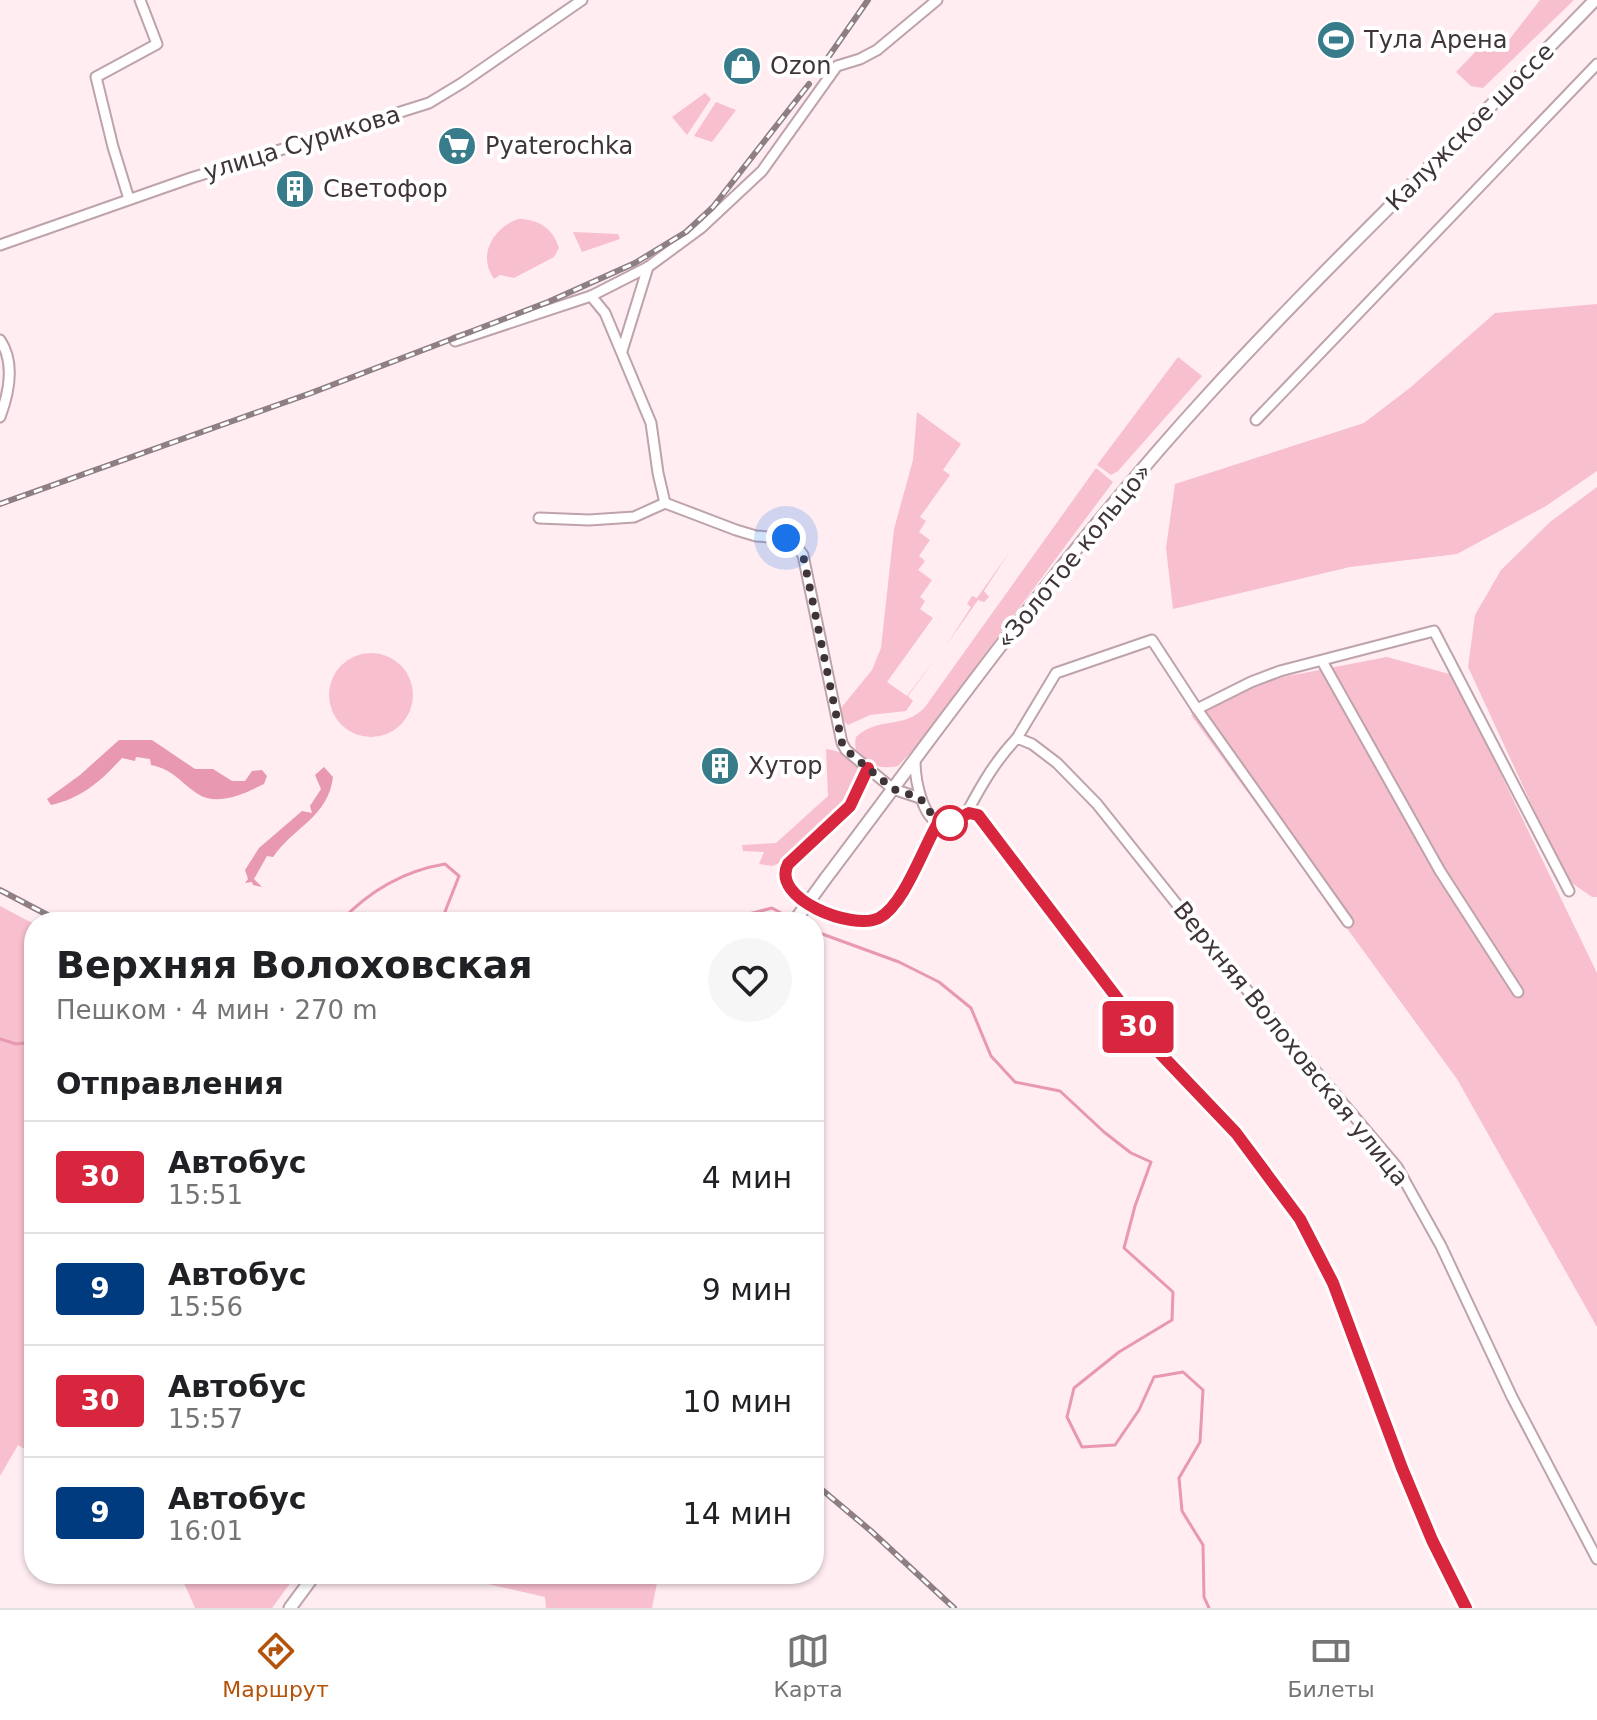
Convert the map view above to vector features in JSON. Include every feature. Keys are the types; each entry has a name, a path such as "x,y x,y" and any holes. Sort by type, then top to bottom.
{"main road":[{"name":"Калужское шоссе","path":"1344,253 1595,0"},
{"name":"«Золотое кольцо»","path":"801,912 1057,572 1124,490 1206,397 1344,253"},
{"path":"290,1608 308,1584"}],"street":[{"path":"129,199 96,77 157,44 140,0"},
{"name":"улица Сурикова","path":"0,245 129,199 429,103 582,0"},
{"path":"455,341 591,296 648,267 701,228 762,171 837,66 877,50 937,0"},
{"path":"1256,420 1597,64"},
{"path":"622,351 648,267"},
{"path":"591,296 605,313 651,423 665,503"},
{"path":"0,340 6,349 9,368 6,400 0,417"},
{"path":"539,518 589,520 634,517 665,503 756,536 786,538 800,549 846,750 893,789 920,798"},
{"path":"1197,709 1251,682 1308,662 1434,631 1569,891"},
{"path":"966,814 1056,673 1152,640 1197,709 1348,922"},
{"path":"1322,661 1440,871 1518,992"},
{"name":"Верхняя Волоховская улица","path":"1017,738 1032,744 1057,763 1097,804 1219,957 1397,1167 1441,1246 1512,1397 1597,1559"},
{"path":"915,761 915,779 920,798 938,823"},
{"path":"868,768 850,806 786,867 785,881 796,895 844,919 861,922 880,917 901,894 938,823"},
{"path":"938,823 950,823 966,814 974,813 980,817 1155,1048 1236,1133 1300,1219 1333,1283 1402,1468 1432,1540 1466,1608"}],"shaded area":[{"path":"1540,0 1574,0 1483,88 1471,86 1456,72 1485,42 1502,49"},
{"path":"705,93 711,99 687,135 672,117"},
{"path":"716,102 736,110 712,142 694,136"},
{"path":"518,219 544,226 559,248 554,257 514,278 500,275 494,279 487,261 490,243 501,229"},
{"path":"573,232 618,234 620,239 582,252"},
{"path":"1597,304 1597,471 1546,506 1457,554 1350,567 1173,609 1166,548 1175,484 1364,423 1411,387 1495,313"},
{"path":"1178,357 1202,376 1118,471 1111,475 1097,465"},
{"path":"917,412 961,444 943,470 950,475 920,517 926,521 919,532 930,540 919,556 925,561 918,570 932,580 920,597 925,601 920,609 933,618 887,682 907,696 939,654 908,696 913,701 906,711 870,715 848,725 843,720 841,708 872,670 881,648 894,529 913,460"},
{"path":"1096,468 1113,482 914,749 898,766 882,767 861,758 855,745 856,737 873,727 908,718 925,707"},
{"path":"1597,487 1597,897 1592,897 1566,879 1468,667 1475,615 1501,570 1550,522"},
{"path":"1010,551 984,591 989,597 984,602 978,600 945,647 971,607 967,604 972,596 977,598"},
{"path":"371,653 394,660 406,672 413,695 406,718 394,730 371,737 348,730 336,718 329,695 336,672 348,660"},
{"path":"1387,657 1453,675 1597,973 1597,1327 1457,1079 1191,715 1262,681"},
{"path":"119,740 152,740 195,769 213,769 232,781 245,781 252,771 262,770 267,776 264,784 249,791 214,799 198,794 171,773 151,765 150,759 136,757 135,761 122,758 90,788 51,805 47,799"},
{"path":"826,749 843,754 856,764 860,776 853,792 783,861 773,866 759,864 764,852 743,851 742,845 776,843 828,796"},
{"path":"324,767 333,777 325,802 273,857 267,856 254,879 262,887 252,882 245,883 248,879 245,870 259,848 302,811 312,813 310,806 321,789 315,775"},
{"path":"0,906 24,919 24,1449 18,1445 0,1476"},
{"path":"184,1584 290,1584 272,1608 195,1608"},
{"path":"488,1584 657,1584 652,1608 546,1608 545,1597"}],"waterway":[{"path":"350,912 387,884 445,864 459,876 445,912"},
{"path":"756,912 772,908 779,912"},
{"path":"824,935 899,962 939,982 971,1008 991,1056 1015,1082 1060,1091 1104,1132 1131,1153 1151,1162 1124,1248 1173,1292 1172,1320 1119,1352 1074,1388 1067,1417 1082,1447 1115,1445 1139,1410 1154,1377 1183,1372 1203,1390 1200,1442 1179,1478 1182,1511 1203,1545 1204,1597 1209,1608"},
{"path":"0,1039 24,1043"}],"railway":[{"path":"827,59 868,0"},
{"path":"0,504 311,393 548,302 635,263 686,232 713,207 809,84"},
{"path":"0,890 42,912"},
{"path":"824,1491 954,1608"}],"bus line":[{"name":"30","path":"868,768 850,806 786,867 784,879 790,891 844,919 861,922 875,920 891,908 901,894 938,823 950,823 969,813 978,815 1155,1048 1236,1133 1300,1219 1333,1283 1402,1468 1432,1540 1466,1608"}],"place":[{"name":"Тула Арена","path":"1336,40"},
{"name":"Ozon","path":"742,66"},
{"name":"Pyaterochka","path":"457,146"},
{"name":"Светофор","path":"295,189"},
{"name":"Хутор","path":"720,766"}],"route":[{"path":"786,538 803,555 846,750 893,789 920,798 938,823 950,823"}]}
